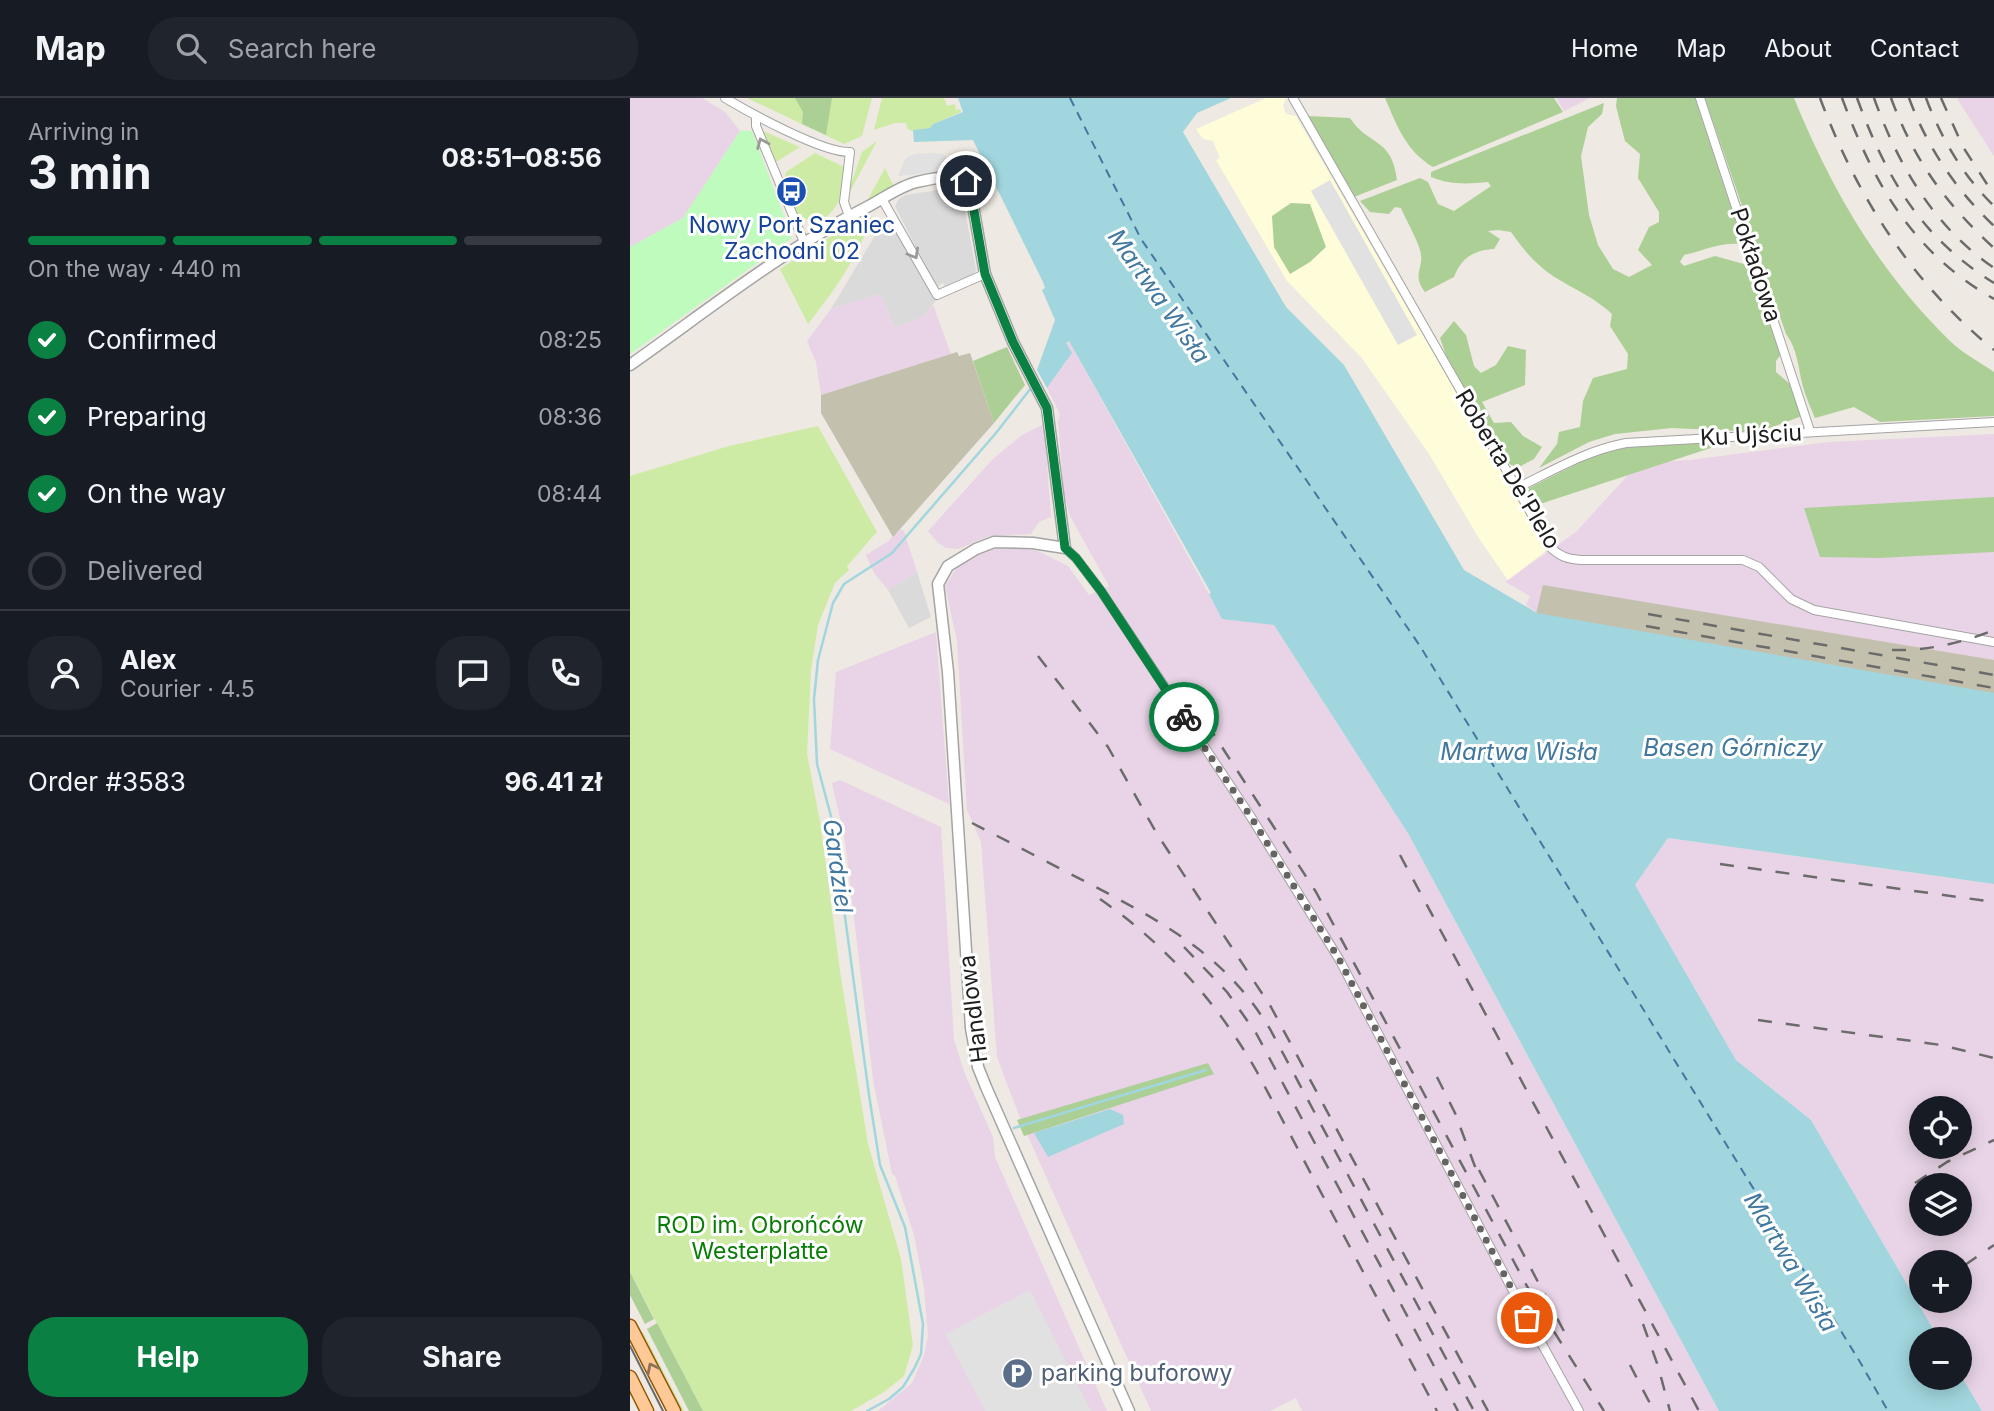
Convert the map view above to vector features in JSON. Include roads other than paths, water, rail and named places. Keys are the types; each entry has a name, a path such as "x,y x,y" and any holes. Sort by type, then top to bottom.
{"main road":[{"path":"630,1326 674,1411"},
{"path":"630,1377 647,1411"}],"street":[{"name":"Roberta De'Plelo","path":"1293,98 1551,548 1567,559 1743,560 1759,567 1791,599 1814,610 1994,642"},
{"name":"Pokładowa","path":"1700,98 1810,431"},
{"path":"727,99 756,117 839,152 849,152 844,202 849,216"},
{"path":"756,117 756,126 804,242"},
{"path":"630,365 804,242 849,216 916,182 957,178 966,181 970,188 985,274 1013,342 1047,408 1065,548 1101,591 1251,817 1339,959 1522,1310 1579,1411"},
{"path":"882,199 937,295 985,274"},
{"name":"Ku Ujściu","path":"1517,488 1576,457 1613,446 1810,431 1994,422"},
{"name":"Handlowa","path":"1065,548 1032,543 994,542 976,549 948,566 940,577 938,592 948,672 971,1028 978,1067 1030,1192 1129,1411"}],"water":[{"name":"Martwa Wisła","path":"958,98 1231,98 1197,113 1183,132 1286,307 1344,365 1464,570 1537,613 1994,693 1994,884 1668,838 1635,885 1736,1060 1811,1120 1909,1288 1909,1313 1924,1313 1932,1327 1909,1327 1909,1390 1970,1390 1982,1411 1719,1411 1409,835 1274,625 1222,619 1209,594 1211,593 1069,341 1066,343 1072,353 1047,388 1037,370 1055,320 1042,290 1045,288 1043,282 973,140 914,142 913,130 930,128 933,124 963,112"},
{"path":"1110,1109 1123,1115 1124,1124 1048,1157 1034,1133"}],"waterway":[{"name":"Gardziel","path":"867,1411 889,1399 903,1387 921,1354 923,1324 905,1227 880,1165 832,820 817,764 814,699 818,660 833,603 844,584 892,553 996,433 1031,388"},
{"path":"1014,1128 1206,1070"}],"tram line":[{"path":"630,1346 663,1411"}],"railway":[{"path":"1820,98 1851,170 1890,236 1937,296 1994,350"},
{"path":"1842,98 1868,159 1899,213 1940,260 1994,299"},
{"path":"1857,98 1880,154 1909,203 1945,246 1994,283"},
{"path":"1874,98 1894,147 1920,193 1953,234 1994,268"},
{"path":"1891,98 1910,141 1933,179 1960,214 1994,248"},
{"path":"1909,98 1944,167 1967,198 1994,226"},
{"path":"1926,98 1954,156 1972,182 1994,206"},
{"path":"1941,98 1963,147 1994,195"},
{"path":"1648,614 1994,675"},
{"path":"1646,626 1994,688"},
{"path":"1892,650 1944,645 1994,630"},
{"path":"1038,656 1108,747 1157,834 1271,1007 1488,1411"},
{"path":"1207,724 1316,892 1536,1303 1604,1411"},
{"path":"972,823 1117,898 1168,928 1213,961 1252,1003 1270,1029 1474,1411"},
{"path":"1400,855 1699,1411"},
{"path":"1720,864 1994,902"},
{"path":"1100,899 1168,955 1207,999 1242,1047 1437,1411"},
{"path":"1184,947 1227,992 1256,1033 1458,1411"},
{"path":"1758,1020 1941,1045 1994,1058"},
{"path":"1437,1077 1455,1113 1480,1180"},
{"path":"1930,1173 1994,1140"},
{"path":"1479,1170 1567,1337"},
{"path":"1972,1260 1994,1245"},
{"path":"1643,1324 1670,1411"},
{"path":"1630,1365 1654,1411"}],"place":[{"name":"Nowy Port Szaniec Zachodni 02","path":"792,191"},
{"name":"parking buforowy","path":"1018,1373"}],"water label":[{"name":"Basen Górniczy","path":"1733,747"}],"park label":[{"name":"ROD im. Obrońców Westerplatte","path":"760,1238"}]}
